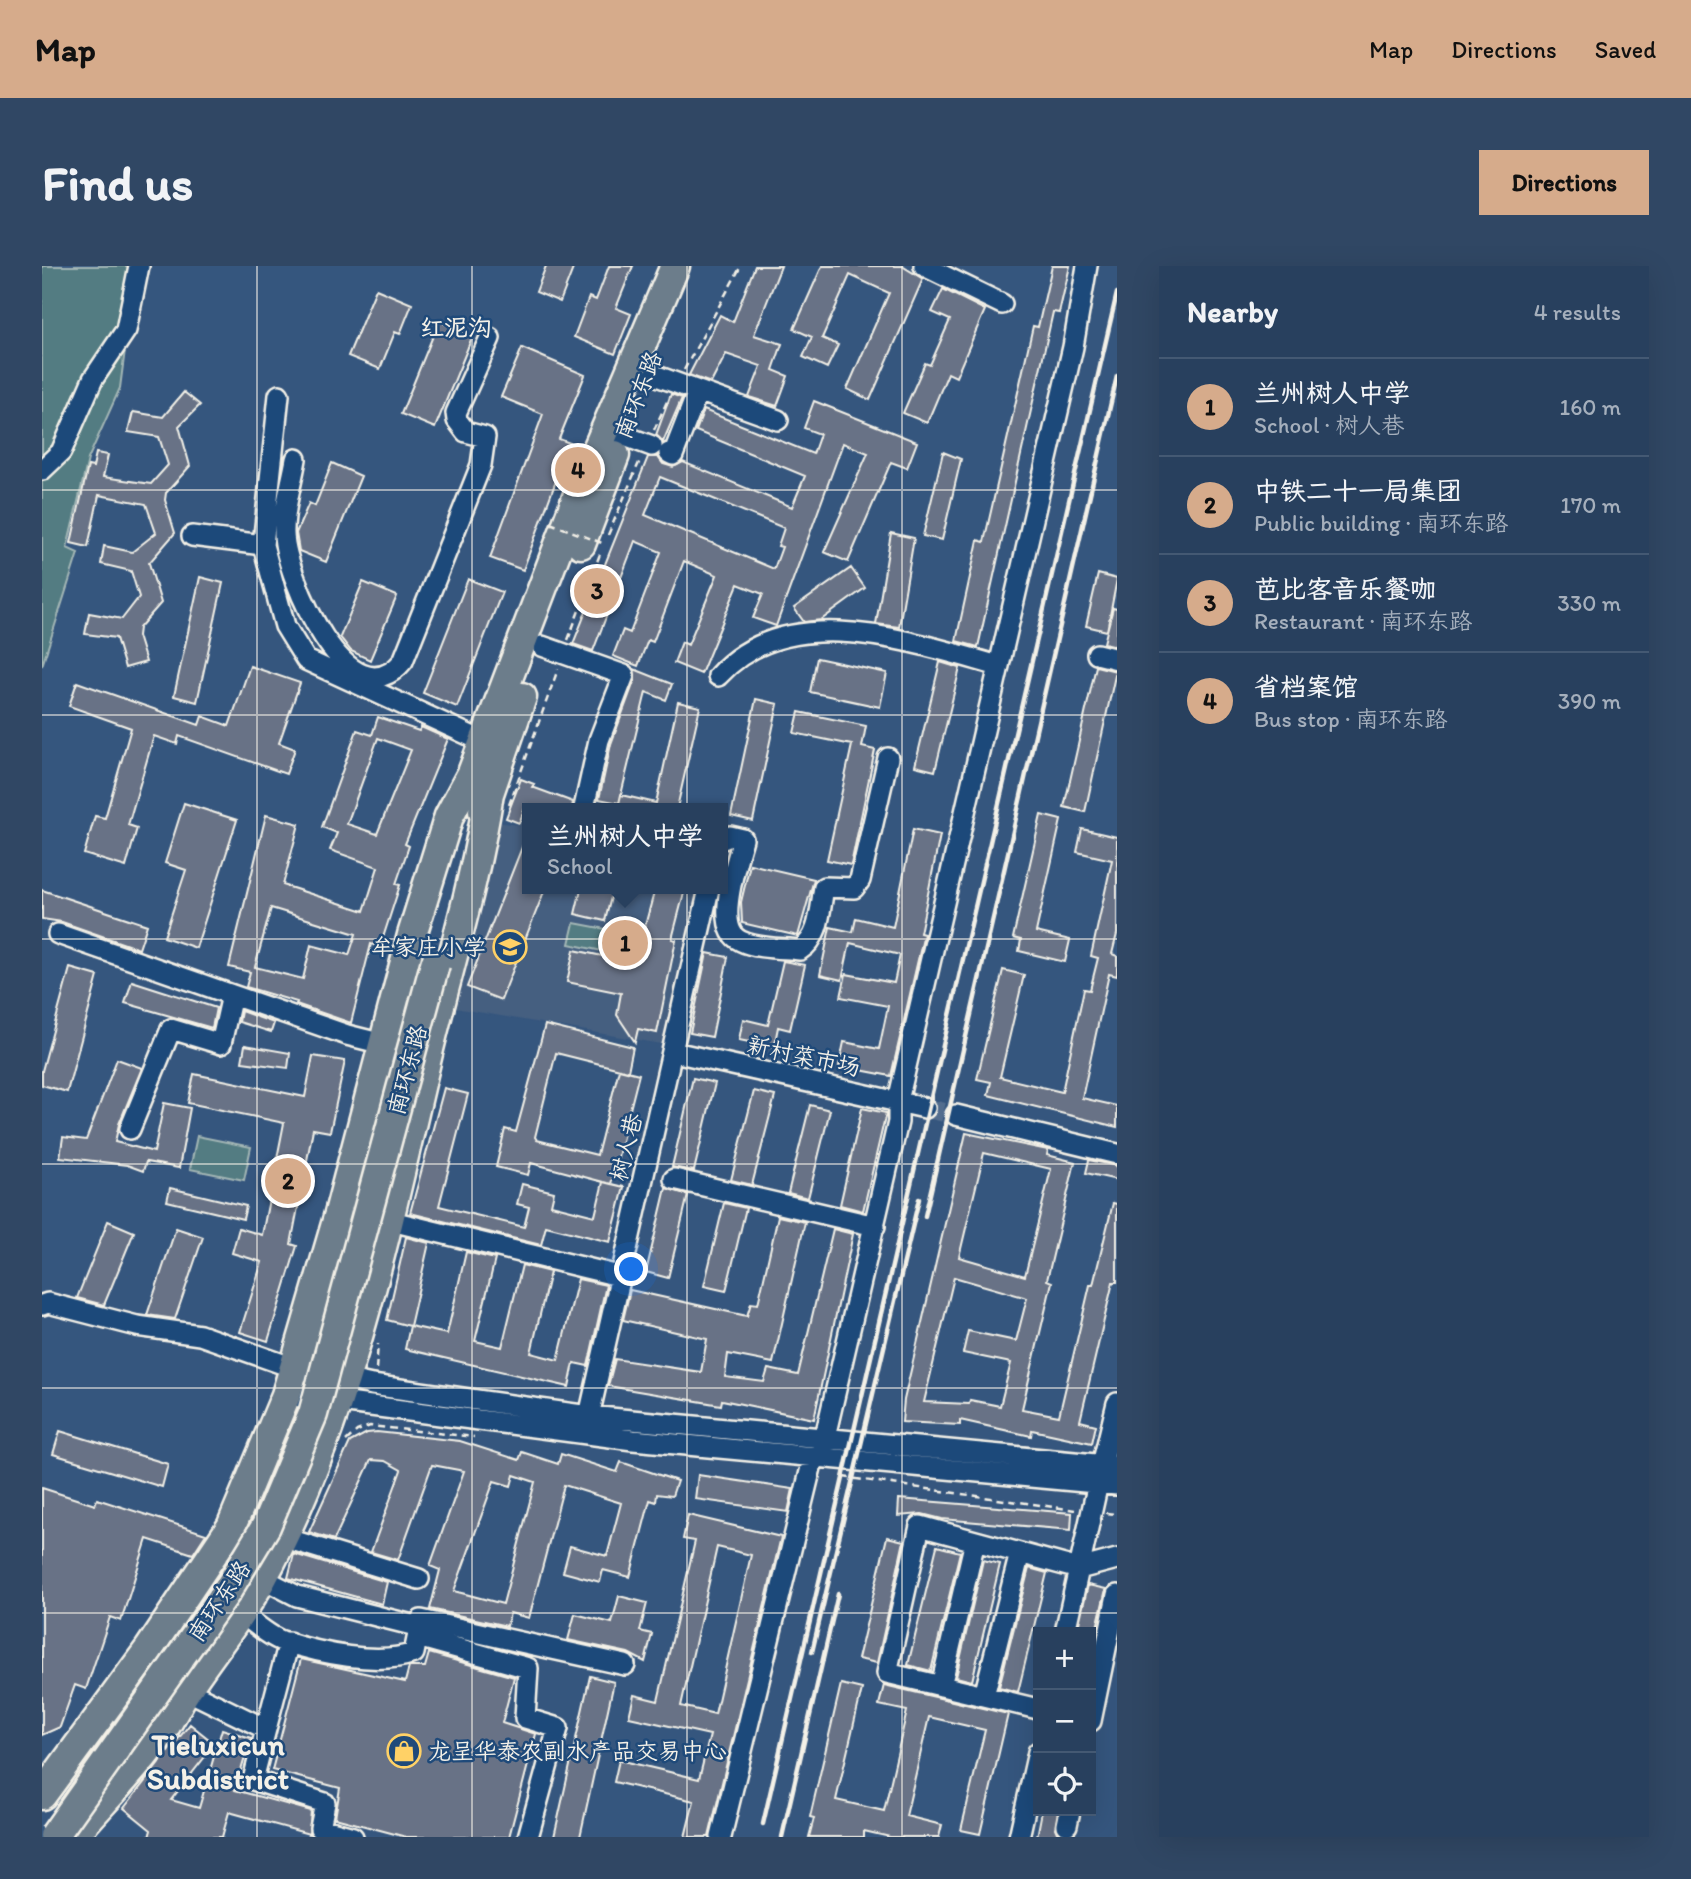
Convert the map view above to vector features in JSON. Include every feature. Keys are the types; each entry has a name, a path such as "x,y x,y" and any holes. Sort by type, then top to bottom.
{"highway":[{"name":"南环东路","path":"490,792 484,742 581,487 675,266"},
{"name":"南环东路","path":"42,1820 217,1581 251,1519 295,1412 428,957 490,792 553,650 622,435 646,372 696,266"},
{"name":"南环东路","path":"42,1795 149,1649 231,1527 290,1382 449,816 490,792"},
{"path":"72,1837 164,1729 186,1690 241,1614 282,1537 342,1392 442,992 479,858 490,792"},
{"name":"南环东路","path":"54,1837 228,1591 266,1526 313,1414 428,957"}],"street":[{"path":"42,470 61,452 93,379 126,330 139,266"},
{"path":"924,266 1002,304"},
{"path":"721,1837 875,1226 898,1122 898,1101 1073,347 1087,266"},
{"path":"359,678 389,674 403,661 481,465 485,437 466,432 456,413 491,338"},
{"path":"646,372 778,420"},
{"path":"622,435 673,455 698,391"},
{"path":"279,395 262,545 285,626 306,660 359,678 484,742"},
{"path":"296,459 284,534 290,568 309,612 332,651 359,678"},
{"path":"192,536 262,545"},
{"path":"718,676 747,649 779,636 815,632 896,638 999,666"},
{"path":"553,650 624,675 599,740 584,803"},
{"path":"1097,654 1117,659"},
{"path":"728,837 743,839 727,906 727,919 733,934 741,941 800,950 810,945 815,934 824,887 854,888 860,880 888,758"},
{"name":"树人巷","path":"589,1416 708,894"},
{"path":"58,934 383,1044"},
{"path":"130,1129 171,1029 221,1044 232,995"},
{"name":"新村菜市场","path":"674,1052 925,1108"},
{"path":"956,1115 1117,1154"},
{"path":"674,1180 875,1226"},
{"path":"387,1220 619,1276"},
{"path":"42,1305 48,1303 137,1326 200,1335 290,1382 633,1440 816,1456 1109,1475"},
{"path":"290,1382 342,1392 589,1416 816,1456"},
{"path":"1066,1627 1092,1512 1109,1475 1117,1403"},
{"path":"1033,1708 887,1673 920,1526 1079,1569 1117,1559"},
{"path":"282,1537 419,1579"},
{"path":"941,1686 975,1541"},
{"path":"984,1696 1020,1553"},
{"path":"262,1578 297,1596 528,1668 525,1718 558,1728 528,1837"},
{"path":"1096,1697 1117,1595"},
{"path":"241,1614 279,1640 375,1661 395,1660 414,1653 421,1620 625,1665"},
{"path":"289,1642 253,1780 325,1802 320,1828 353,1837"},
{"path":"186,1690 266,1729"},
{"path":"1019,1837 1038,1753"}],"path":[{"path":"490,792 619,510"},
{"path":"550,523 602,543 590,577"},
{"path":"379,1340 374,1362 380,1374"},
{"path":"345,1442 357,1431 370,1426 480,1438"},
{"path":"816,1456 1092,1512 1117,1514"}],"shaded area":[{"path":"522,820 522,894 699,894 667,1045 443,1006 496,822 519,825"}],"green space":[{"path":"42,266 136,266 120,388 88,459 67,548 78,553 42,666"},
{"path":"574,923 611,930 607,952 569,944"},
{"path":"197,1136 251,1147 244,1180 190,1169"}],"building":[{"path":"546,266 574,266 560,302 536,292"},
{"path":"609,266 633,266 616,308 631,314 615,354 574,337 589,297 596,300"},
{"path":"755,266 781,266 754,335 782,344 773,370 788,376 777,406 749,397 761,366 726,354 711,383 689,375 720,315 733,322"},
{"path":"822,266 902,266 923,279 870,400 847,389 889,293 850,275 822,338 838,345 827,368 803,357 812,337 794,329"},
{"path":"1052,266 1070,266 1059,313 1053,312 978,647 956,641 978,540 984,542 1033,326 1038,327"},
{"path":"376,289 412,304 400,334 395,332 380,369 348,356"},
{"path":"943,289 985,310 956,377 948,373 927,423 903,413 925,363 930,365 950,320 932,312"},
{"path":"439,321 473,335 435,428 401,414"},
{"path":"522,348 585,375 559,439 570,443 523,570 490,558 543,414 501,397"},
{"path":"184,392 200,405 179,426 190,466 166,493 165,500 175,533 149,563 161,603 139,628 138,636 146,662 125,668 116,638 85,634 89,613 122,619 139,597 131,571 101,564 104,546 132,552 156,533 146,504 99,495 88,547 71,543 88,466 93,467 96,453 108,455 103,477 151,484 168,465 159,437 128,432 133,412 163,417"},
{"path":"671,394 682,398 663,442 656,435"},
{"path":"814,401 917,442 907,468 891,462 848,562 824,552 868,453 843,443 776,626 753,618 763,594 738,584 701,674 674,663 682,642 688,645 717,575 684,561 653,642 648,640 638,666 613,656 623,630 630,633 661,552 635,541 593,651 573,644 648,457 658,457 663,464 673,467 683,462 792,507 805,476 696,431 704,410 813,454 820,434 804,428","holes":["660,477 784,528 778,546 782,547 774,569 645,515"]},
{"path":"943,452 961,459 942,540 923,536"},
{"path":"332,463 361,476 326,562 299,551 296,533 309,503 315,506"},
{"path":"891,533 914,538 899,627 876,624"},
{"path":"851,568 865,588 821,620 804,622 794,608"},
{"path":"1098,574 1117,579 1107,631 1086,626"},
{"path":"200,577 223,583 197,702 174,696"},
{"path":"468,579 502,592 457,707 423,693"},
{"path":"363,582 397,596 370,660 351,651 340,637"},
{"path":"1113,608 1117,609 1117,646 1104,643"},
{"path":"817,658 887,673 880,707 810,692"},
{"path":"940,662 960,668 935,771 915,766"},
{"path":"250,666 300,683 279,743 295,749 286,774 179,736 177,744 154,736 128,825 137,828 126,867 84,854 95,816 105,818 131,728 69,706 77,682 199,725 202,716 229,726"},
{"path":"1096,666 1116,671 1085,812 1064,807"},
{"path":"634,669 672,684 666,700 646,692 619,803 599,799 611,744 635,679"},
{"path":"756,699 778,704 753,821 731,816"},
{"path":"678,702 700,707 678,803 656,803"},
{"path":"799,712 866,726 862,747 875,750 851,865 827,860 852,745 794,733"},
{"path":"378,717 419,731 421,727 448,739 405,844 409,846 396,884 400,885 380,947 371,944 351,1023 296,1004 297,1002 246,987 250,972 229,967 266,815 299,824 283,885 364,911 378,867 330,850 337,833 322,827 357,730 372,735","holes":["378,738 411,750 377,834 347,824","271,908 356,934 349,955 311,945 303,979 255,967"]},
{"path":"521,779 534,784 532,787 573,802 522,803 519,823 506,818"},
{"path":"621,795 656,803 619,803"},
{"path":"184,803 237,820 196,948 164,937 186,870 165,863"},
{"path":"1041,815 1061,820 1036,932 1070,940 1065,962 1019,951 1021,940 1013,938"},
{"path":"913,829 940,835 920,933 924,934 891,1076 839,1066 844,1042 879,1049 888,1006 841,997 846,974 894,983 900,955 850,943 842,980 820,975 830,927 853,932 856,918 893,927"},
{"path":"1082,829 1117,837 1117,934 1112,954 1117,956 1117,976 1109,974 1082,1098 1117,1106 1117,1127 988,1095 991,1082 977,1079 1003,970 1024,975 1000,1077 1062,1092 1084,989 1090,990 1098,958 1091,956 1112,860 1077,852"},
{"path":"522,847 522,894 543,894 501,1000 467,987"},
{"path":"750,864 814,879 798,936 742,923 741,902"},
{"path":"42,890 147,925 139,949 62,922 42,919"},
{"path":"580,894 612,894 605,921 575,914"},
{"path":"654,894 684,894 672,939 676,940 657,1033 638,1029 635,1042 617,1015 621,993 567,982 574,950 631,962 637,932 643,933"},
{"path":"707,953 728,957 712,1037 690,1033"},
{"path":"783,961 805,965 790,1030 778,1027 774,1047 739,1040 743,1019 768,1025"},
{"path":"70,968 98,976 67,1092 42,1085 42,1071"},
{"path":"132,981 216,1008 212,1028 125,1003"},
{"path":"241,1011 274,1023 271,1032 239,1022"},
{"path":"545,1025 633,1047 628,1071 556,1053 535,1137 537,1140 597,1155 619,1069 639,1074 611,1184 531,1163 528,1175 496,1167 505,1129 516,1132"},
{"path":"245,1045 290,1053 288,1068 242,1062"},
{"path":"313,1056 345,1061 330,1132 313,1129 291,1244 297,1246 268,1341 240,1332 262,1262 232,1253 239,1228 262,1235 284,1123 188,1103 194,1074 305,1097"},
{"path":"117,1059 142,1068 119,1124 115,1142 154,1152 164,1103 190,1108 179,1168 146,1162 143,1171 127,1165 60,1157 63,1137 86,1140"},
{"path":"693,1078 715,1083 694,1171 672,1167"},
{"path":"444,1088 468,1094 439,1206 524,1227 529,1207 517,1204 522,1184 554,1192 551,1205 595,1216 603,1182 624,1187 610,1242 546,1226 541,1245 410,1213"},
{"path":"754,1091 775,1096 752,1185 731,1180"},
{"path":"810,1105 830,1110 808,1198 788,1193"},
{"path":"862,1108 886,1113 863,1211 840,1205"},
{"path":"966,1133 1048,1150 1047,1155 1075,1162 1047,1280 1052,1282 1022,1409 1059,1416 1090,1285 1093,1285 1113,1203 1117,1204 1117,1282 1113,1282 1080,1421 1096,1425 1092,1443 1032,1430 1031,1436 960,1420 960,1425 902,1422 904,1400","holes":["984,1153 1051,1169 1025,1276 959,1257","954,1277 1027,1298 1016,1341 968,1331 963,1353 1011,1363 1000,1406 970,1400 969,1404 924,1402"]},
{"path":"1089,1160 1117,1166 1117,1180 1086,1173"},
{"path":"170,1188 246,1206 243,1219 167,1201"},
{"path":"666,1188 688,1195 668,1278 646,1272"},
{"path":"724,1203 746,1208 726,1291 704,1286"},
{"path":"778,1216 805,1222 773,1363 728,1354 725,1377 764,1382 768,1369 798,1375 833,1229 853,1234 814,1419 722,1400 721,1405 608,1386 615,1359 701,1372 707,1339 623,1320 630,1290 747,1316 751,1303 758,1304"},
{"path":"108,1221 134,1232 104,1305 77,1298"},
{"path":"176,1228 203,1237 175,1319 147,1315"},
{"path":"406,1237 429,1243 410,1326 387,1320"},
{"path":"466,1252 495,1259 475,1341 502,1347 522,1265 550,1272 531,1353 558,1360 578,1279 606,1285 588,1366 574,1363 569,1387 405,1349 410,1326 447,1334"},
{"path":"60,1431 168,1464 162,1487 53,1454"},
{"path":"367,1433 460,1441 519,1460 522,1452 558,1464 561,1454 617,1472 621,1462 677,1481 672,1496 657,1494 656,1502 650,1500 630,1577 603,1570 600,1582 563,1572 570,1546 607,1556 621,1503 564,1485 529,1618 510,1613 507,1626 430,1609 440,1570 430,1566 464,1471 432,1465 398,1560 371,1552 401,1470 385,1461 371,1460 334,1540 309,1532 350,1442","holes":["514,1475 535,1482 503,1604 454,1591 494,1481 511,1486"]},
{"path":"698,1475 793,1489 788,1512 695,1499"},
{"path":"42,1488 95,1505 97,1499 206,1534 193,1554 147,1539 121,1621 110,1617 86,1689 75,1685 60,1727 42,1735"},
{"path":"899,1499 1072,1513 1071,1530 942,1519 922,1514 898,1516"},
{"path":"688,1515 781,1537 709,1837 685,1837 694,1801 614,1782 619,1760 699,1779 710,1735 629,1717 634,1695 658,1701 695,1541 683,1539","holes":["717,1547 751,1555 715,1714 681,1706"]},
{"path":"887,1537 904,1541 877,1663 858,1659"},
{"path":"937,1546 960,1552 931,1671 908,1665"},
{"path":"294,1554 387,1582 382,1604 288,1578"},
{"path":"983,1560 1000,1564 972,1681 956,1677"},
{"path":"1029,1568 1047,1573 1018,1692 999,1687"},
{"path":"1088,1585 1106,1589 1096,1632 1096,1627 1078,1627"},
{"path":"619,1596 647,1603 640,1631 652,1634 645,1662 628,1653 568,1640 575,1614 612,1623"},
{"name":"龙呈华泰农副水产品交易中心","path":"429,1653 514,1677 502,1723 536,1734 509,1837 406,1837 335,1818 340,1788 272,1770 301,1659 405,1682 409,1667 425,1667"},
{"path":"590,1676 614,1682 580,1837 554,1837"},
{"path":"841,1684 862,1689 836,1800 884,1811 907,1711 879,1705 884,1685 1008,1714 980,1834 961,1830 985,1730 929,1717 906,1816 942,1825 939,1837 890,1837 864,1831 864,1837 809,1837 814,1818 810,1817"},
{"path":"190,1724 215,1744 171,1800 199,1808 222,1729 251,1738 235,1790 311,1811 309,1834 229,1812 222,1837 149,1837 151,1830 124,1808"},
{"path":"1041,1816 1057,1816 1055,1828 1059,1837 1037,1837"}],"tunnel":[{"path":"925,1108 956,1115"}],"railway":[{"path":"763,1824 1117,293"},
{"path":"925,1216 1117,376"},
{"path":"812,1652 919,1199"},
{"path":"782,1837 838,1594"}],"place":[{"name":"省档案馆","path":"578,470"},
{"name":"芭比客音乐餐咖","path":"597,591"},
{"name":"兰州树人中学","path":"625,943"},
{"name":"牟家庄小学","path":"510,947"},
{"name":"中铁二十一局集团","path":"288,1181"},
{"name":"龙呈华泰农副水产品交易中心","path":"404,1751"}],"district":[{"name":"红泥沟","path":"456,327"},
{"name":"Tieluxicun Subdistrict","path":"218,1761"}]}
